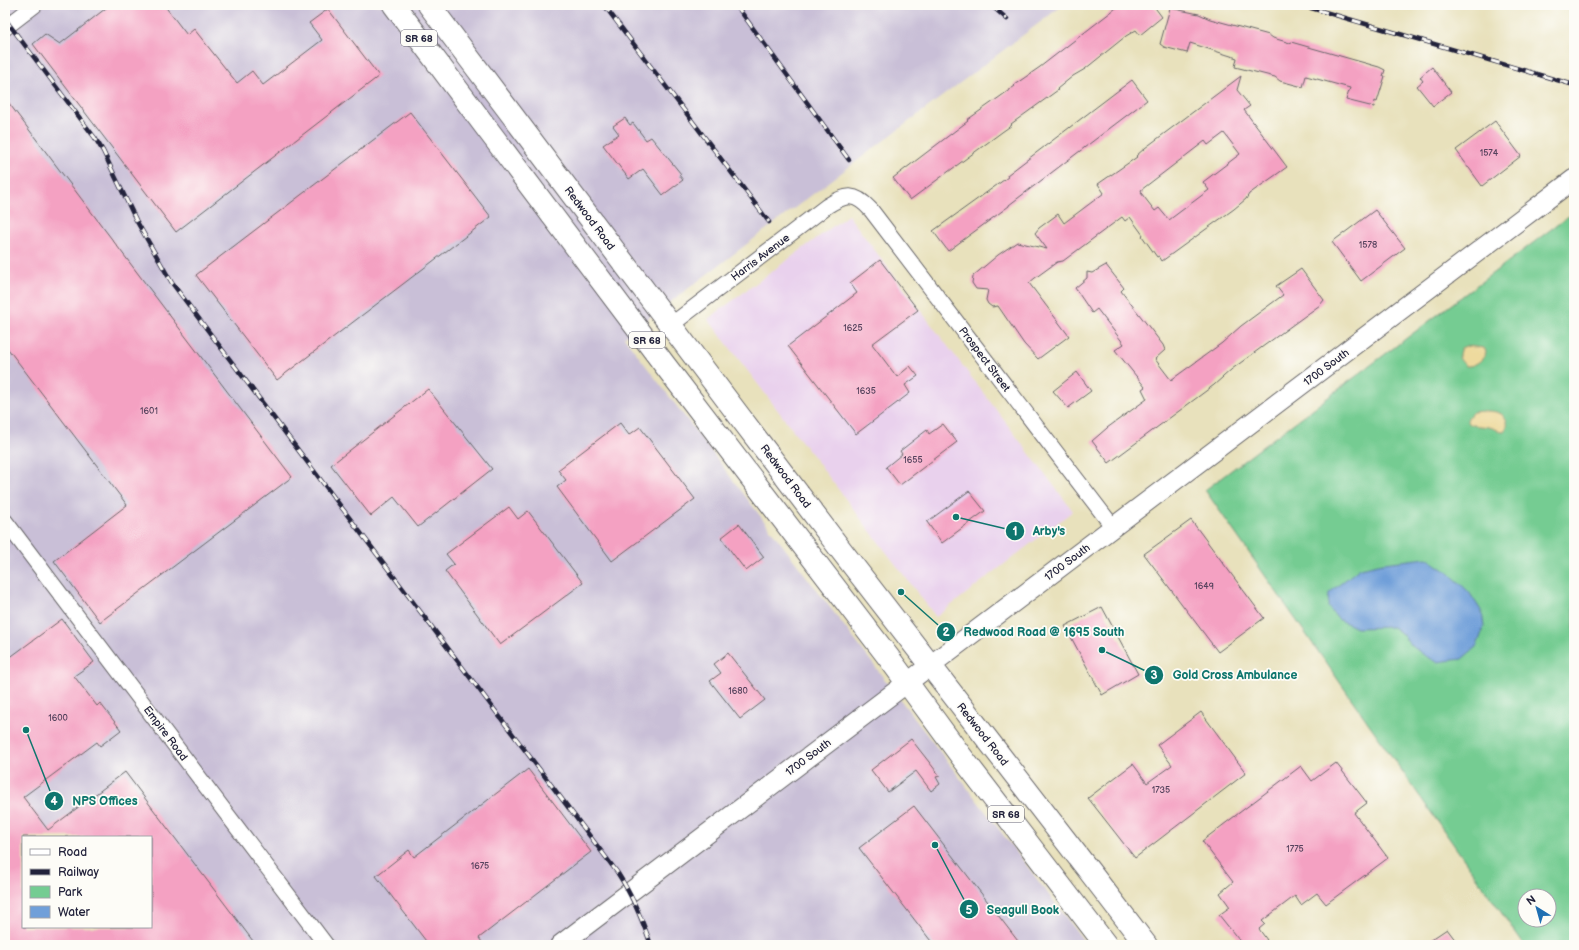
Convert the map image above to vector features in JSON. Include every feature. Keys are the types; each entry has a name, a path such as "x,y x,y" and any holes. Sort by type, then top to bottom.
{"main road":[{"name":"SR 68","path":"394,5 961,756 1106,945"},
{"name":"Redwood Road","path":"429,5 930,665 995,750 1064,836 1146,945"}],"street":[{"path":"5,28 36,5"},
{"name":"1700 South","path":"560,945 1574,179"},
{"name":"Harris Avenue","path":"671,325 827,206 840,198 852,197"},
{"name":"Prospect Street","path":"852,197 862,201 871,210 1113,527"},
{"name":"Empire Road","path":"5,521 326,945"}],"shaded area":[{"path":"5,5 1063,5 624,337 1087,945 5,945"},
{"path":"848,215 1073,511 936,617 708,319"}],"green space":[{"path":"1574,212 1574,945 1524,945 1205,490"}],"sand":[{"path":"1466,346 1484,348 1486,352 1485,355 1475,364 1466,366 1460,360 1459,354 1461,348"},
{"path":"1473,412 1498,412 1505,418 1507,427 1504,431 1500,431 1489,427 1471,425 1467,421 1468,417"}],"water":[{"path":"1427,558 1449,573 1469,592 1482,612 1484,627 1477,646 1462,659 1437,662 1412,646 1401,633 1393,627 1356,628 1338,619 1328,607 1329,593 1360,568 1383,563"}],"building":[{"path":"110,5 164,5 187,35 194,29 237,83 252,71 263,85 322,40 309,23 328,9 379,76 176,232 33,44 45,34 60,44"},
{"path":"1120,5 1153,5 1162,17 1140,35 1136,30 1126,36 1085,69 1073,76 1057,89 1058,90 1011,124 1012,125 910,200 893,178 968,121 967,120 1015,86 1014,85 1040,67"},
{"path":"1170,8 1199,14 1210,19 1269,35 1273,38 1379,67 1385,70 1383,76 1385,76 1377,102 1375,101 1374,107 1346,100 1350,88 1306,76 1303,87 1280,81 1275,77 1235,67 1237,58 1190,43 1187,53 1164,47 1160,44"},
{"path":"1432,67 1451,92 1433,106 1417,86 1423,81 1420,77"},
{"path":"1241,76 1237,90 1250,106 1244,110 1287,167 1249,194 1246,199 1234,209 1162,261 1159,256 1157,257 1130,217 1125,221 1122,217 1063,261 1057,262 1035,278 1029,283 1069,336 1038,359 1024,344 998,306 992,307 988,304 986,300 988,290 976,289 972,283 973,276 998,255 1017,242 1047,249 1035,233 1039,228 1058,214 1064,223 1104,193 1098,184 1137,157 1136,156","holes":["1224,133 1240,154 1203,182 1209,190 1169,220 1159,208 1155,211 1141,193 1141,190 1205,141 1208,145"]},
{"path":"1132,80 1147,100 948,251 933,231 1008,177 1007,175"},
{"path":"5,98 292,477 100,622 54,561 127,505 5,345"},
{"path":"410,112 491,217 277,380 196,275"},
{"path":"625,118 630,125 633,123 646,140 651,137 681,174 679,175 683,180 663,195 643,169 629,179 603,145 619,134 613,126"},
{"path":"1495,121 1521,156 1482,186 1456,150"},
{"path":"1375,210 1405,248 1361,281 1332,242"},
{"path":"880,260 918,310 872,344 897,377 910,366 918,376 905,385 910,393 856,434 788,346 857,293 850,283"},
{"path":"1106,265 1124,288 1121,291 1163,345 1165,350 1155,359 1171,380 1222,343 1241,326 1283,295 1276,286 1301,269 1324,300 1320,305 1232,369 1214,385 1109,463 1092,441 1107,428 1147,399 1142,389 1145,387 1115,350 1124,344 1097,309 1092,313 1075,288 1087,278 1087,272 1092,273"},
{"path":"1077,372 1091,391 1068,408 1053,391"},
{"path":"428,389 492,469 418,527 394,497 371,516 331,465"},
{"path":"620,423 629,435 640,427 695,499 612,561 557,487 566,480 558,470"},
{"path":"943,424 957,442 900,485 886,467 902,454 900,451 927,430 929,434"},
{"path":"969,491 985,511 942,543 927,522"},
{"path":"509,507 518,519 528,511 583,583 500,645 445,571 454,564 446,554"},
{"path":"1191,520 1264,618 1218,652 1144,554"},
{"path":"739,524 764,557 746,571 721,538"},
{"path":"1102,607 1138,674 1102,695 1065,626"},
{"path":"62,619 94,662 74,676 97,706 100,703 121,730 100,746 97,742 23,797 48,830 125,772 256,945 5,945 5,661"},
{"path":"728,653 765,700 740,719 710,681 721,673 714,664"},
{"path":"1201,712 1246,773 1135,858 1088,798 1133,764 1147,783 1172,765 1157,745"},
{"path":"911,739 940,776 936,777 940,784 931,791 916,771 888,792 871,770"},
{"path":"1336,763 1367,803 1354,813 1388,858 1326,904 1317,893 1301,905 1295,896 1262,921 1265,924 1259,929 1267,940 1260,945 1243,945 1219,915 1230,907 1220,893 1233,882 1202,841 1301,766 1312,781"},
{"path":"528,769 591,852 479,938 484,945 429,945 376,876 409,850 414,857"},
{"path":"914,806 1021,945 934,945 859,848"},
{"path":"1447,929 1459,945 1423,945"}],"railway":[{"path":"604,5 769,222"},
{"path":"736,5 849,160"},
{"path":"991,5 1007,19"},
{"path":"1301,5 1574,85"},
{"path":"5,19 95,138 103,151 136,220 172,283 617,872 636,907 651,945"}],"place":[{"name":"Arby's","path":"956,517"},
{"name":"Redwood Road @ 1695 South","path":"901,592"},
{"name":"Gold Cross Ambulance","path":"1102,650"},
{"name":"NPS Offices","path":"26,730"},
{"name":"Seagull Book","path":"935,845"}]}
